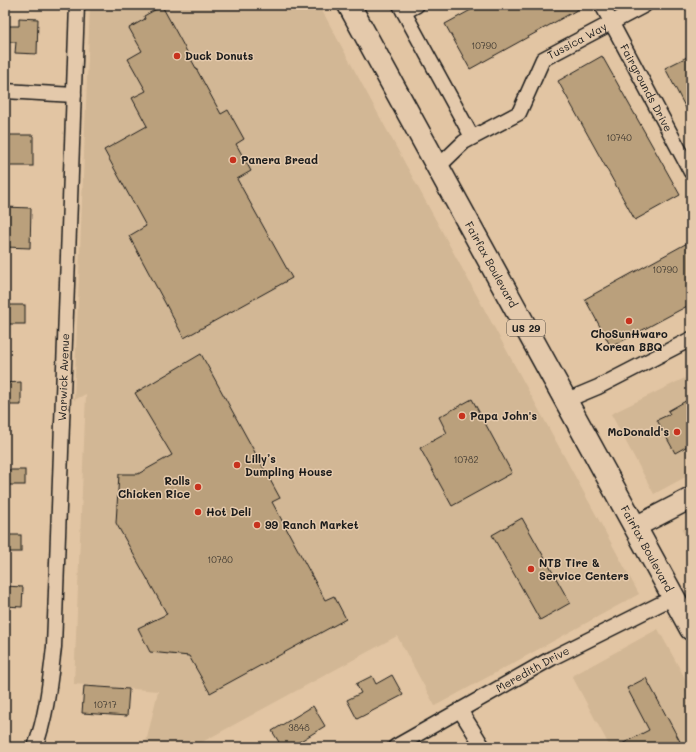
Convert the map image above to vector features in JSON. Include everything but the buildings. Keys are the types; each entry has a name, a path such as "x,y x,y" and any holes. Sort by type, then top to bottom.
{"main road":[{"name":"Fairfax Boulevard","path":"349,5 567,400 691,629"}],"street":[{"name":"Warwick Avenue","path":"35,747 43,721 50,687 54,647 77,5"},
{"path":"417,5 402,8 472,137"},
{"name":"Fairgrounds Drive","path":"602,5 691,172"},
{"name":"Tussica Way","path":"438,167 464,142 519,113 543,59 645,5"},
{"path":"5,91 74,95"},
{"path":"567,400 691,339"},
{"path":"635,527 691,498"},
{"name":"Meredith Drive","path":"394,747 552,658 674,597"},
{"path":"460,710 483,747"}],"shaded area":[{"path":"90,5 319,5 639,594 435,706 397,636 193,747 145,747 158,691 74,684 86,394 74,400"},
{"path":"691,375 691,474 654,494 611,414"},
{"path":"691,525 691,547 682,530"},
{"path":"658,629 691,689 691,747 610,747 572,676"}],"place":[{"name":"Duck Donuts","path":"177,56"},
{"name":"Panera Bread","path":"233,160"},
{"name":"ChoSunHwaro Korean BBQ","path":"629,321"},
{"name":"Papa John's","path":"462,416"},
{"name":"McDonald's","path":"677,432"},
{"name":"Lilly’s Dumpling House","path":"237,465"},
{"name":"Rolls Chicken Rice","path":"198,487"},
{"name":"Hot Deli","path":"198,512"},
{"name":"99 Ranch Market","path":"257,525"},
{"name":"NTB Tire & Service Centers","path":"531,569"}]}
